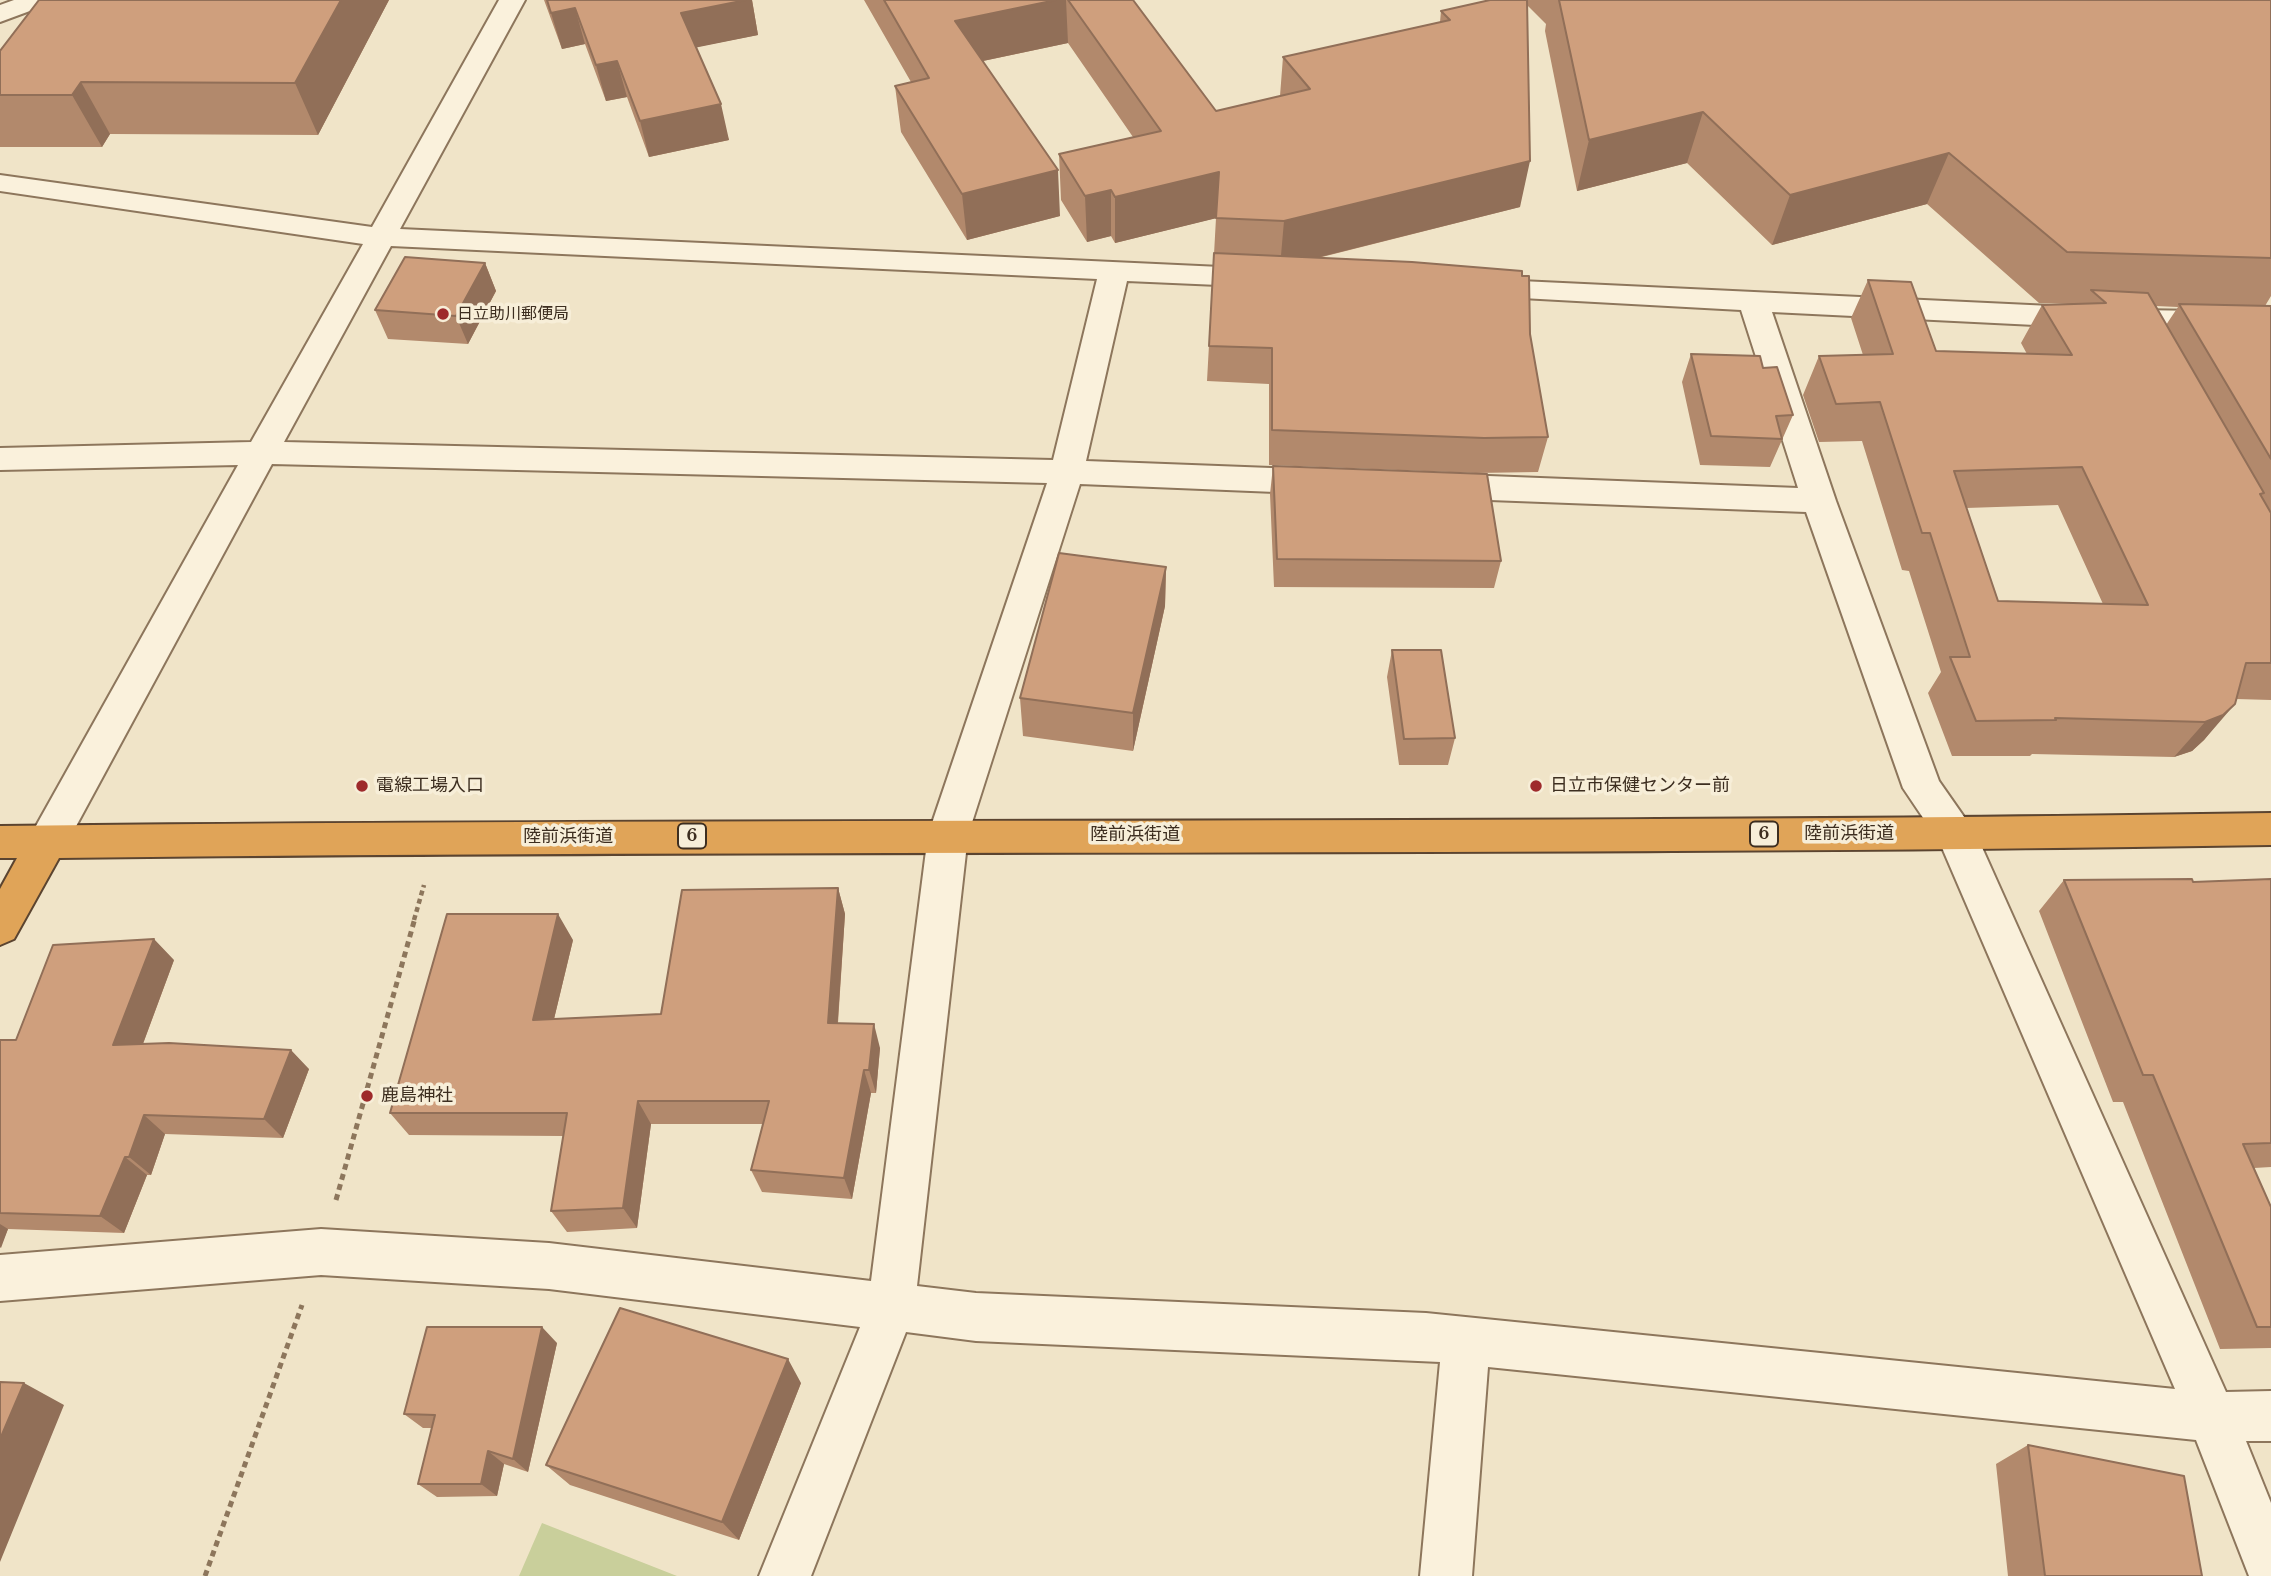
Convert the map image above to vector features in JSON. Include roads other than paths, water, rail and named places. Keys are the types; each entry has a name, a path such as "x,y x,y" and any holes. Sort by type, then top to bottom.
{"highway":[{"name":"陸前浜街道","path":"0,842 185,838 1956,834 2271,830"},
{"path":"0,927 47,842"}],"street":[{"path":"8,23 40,0"},
{"path":"47,842 512,0"},
{"path":"0,183 379,237 1295,279"},
{"path":"785,1576 891,1309 948,835 1068,472 1114,271"},
{"path":"1447,287 2136,320 2271,321"},
{"path":"1753,301 1819,500 1922,788 1956,834 2212,1417 2271,1567"},
{"path":"2136,320 2157,356"},
{"path":"0,459 264,453 1068,472 1360,483"},
{"path":"1401,485 1819,500"},
{"path":"0,1278 321,1252 549,1266 891,1309 976,1317 1466,1341 2212,1417 2271,1416"},
{"path":"1446,1576 1466,1341"}],"place":[{"name":"日立助川郵便局","path":"443,314"},
{"name":"電線工場入口","path":"362,786"},
{"name":"日立市保健センター前","path":"1536,786"},
{"name":"鹿島神社","path":"367,1096"}]}
